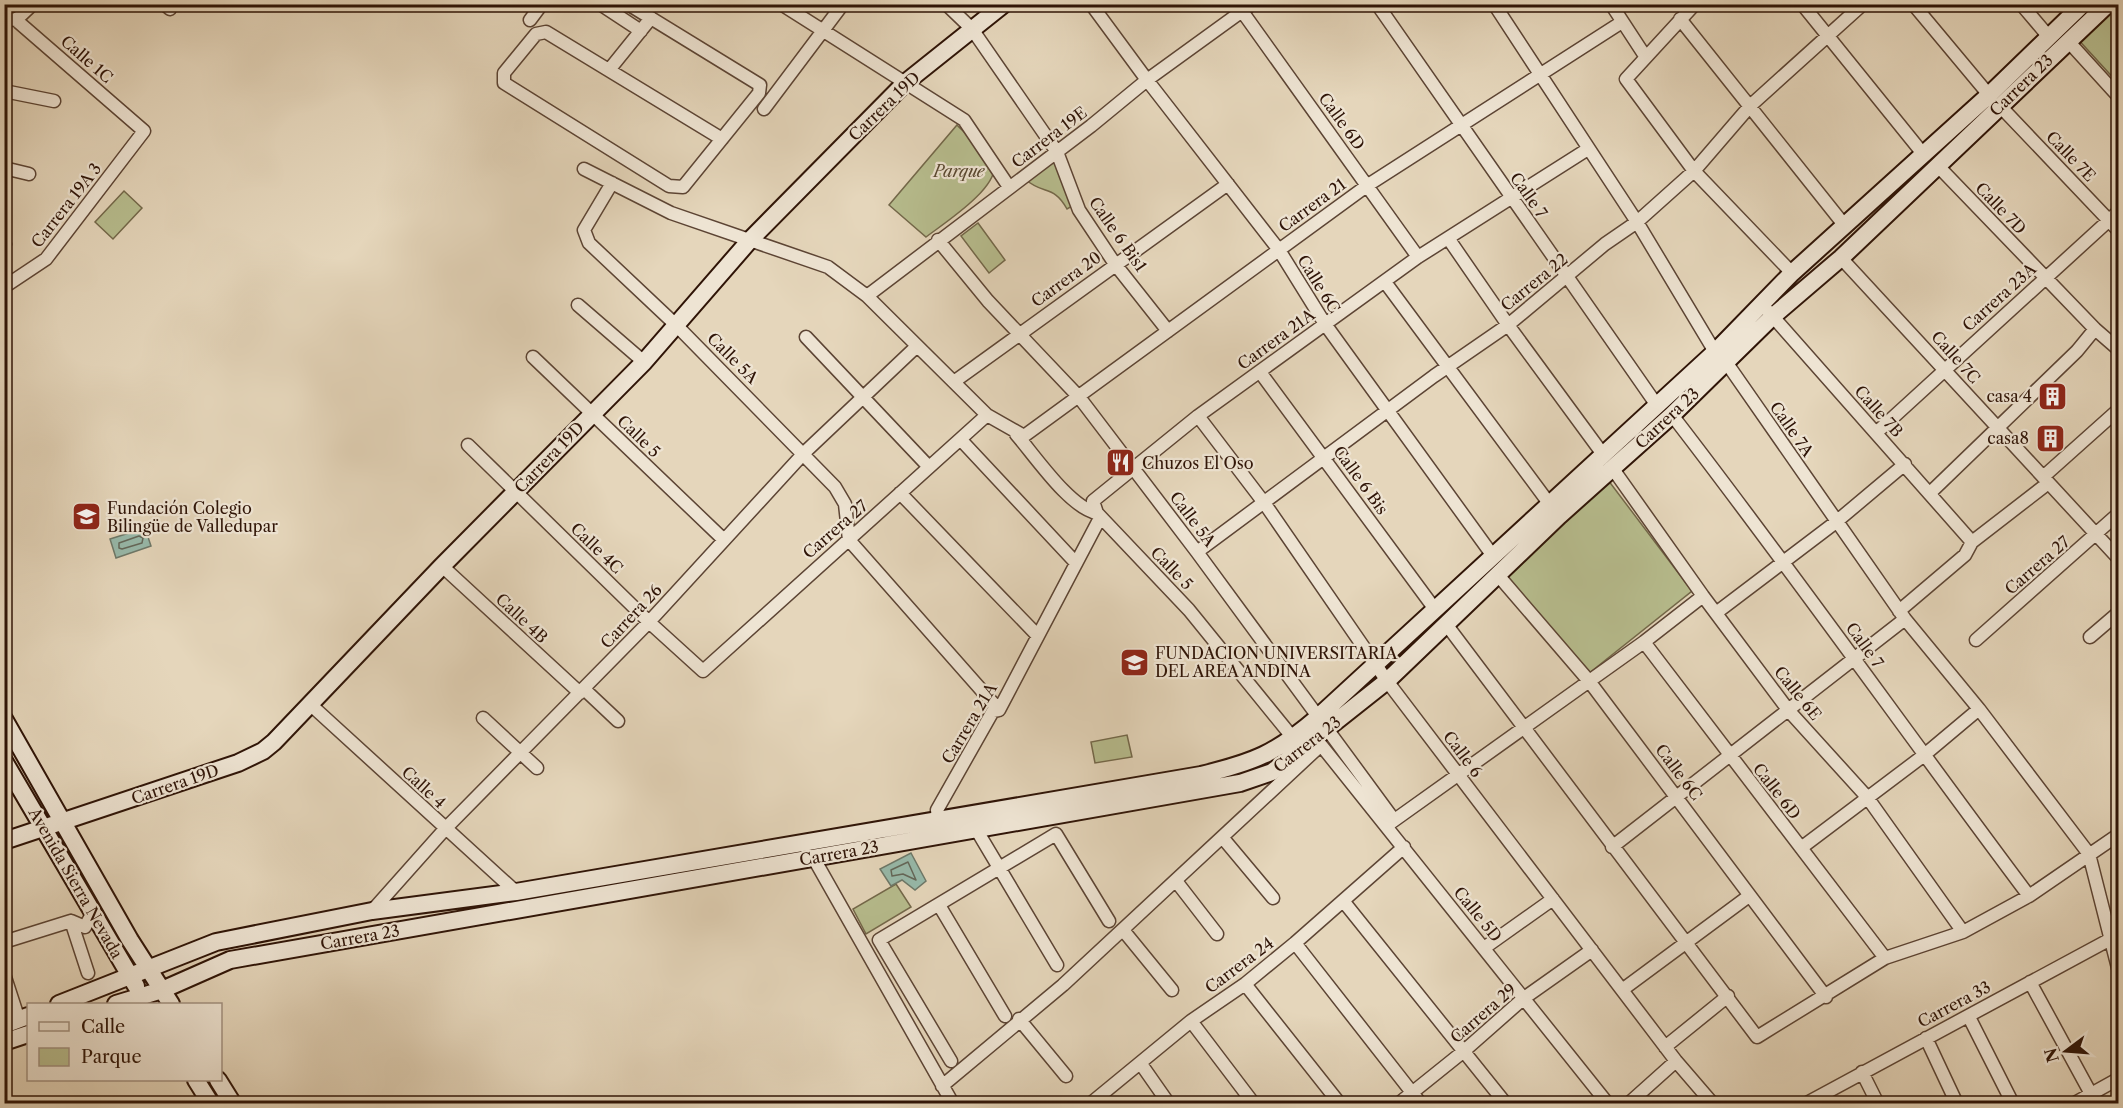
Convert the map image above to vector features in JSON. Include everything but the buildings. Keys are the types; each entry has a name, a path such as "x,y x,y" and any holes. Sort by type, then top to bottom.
{"main road":[{"name":"Carrera 19D","path":"44,828 251,757 274,742 442,566 644,362 750,240 905,83 1004,4"},
{"name":"Carrera 23","path":"1995,100 2049,37 2083,4"},
{"name":"Carrera 23","path":"128,1003 145,1000 162,990 230,960 976,829 1021,813 1245,765 1293,738 1321,731 1375,663 1434,608 1492,556 1613,469 1672,415 1762,303 1792,273 1845,226 1930,160 1995,100 2068,41 2108,4"},
{"name":"Carrera 23","path":"64,1003 216,942 372,911 516,892 938,819 1021,813 1240,783 1272,772 1387,681 1497,574 1602,453 1656,404 1772,317 1841,258 1930,160"},
{"name":"Avenida Sierra Nevada","path":"4,719 134,946 162,990"},
{"name":"Avenida Sierra Nevada","path":"4,761 145,1000"},
{"path":"4,841 44,828"},
{"path":"134,946 166,955 216,942"},
{"path":"162,990 170,1003"},
{"path":"4,1041 20,1024"},
{"path":"197,1081 211,1104"},
{"path":"219,1081 232,1104"}],"street":[{"path":"10,19 33,4"},
{"path":"530,20 542,4"},
{"path":"600,4 641,31"},
{"path":"628,4 759,83 759,93 722,139 683,187 673,188 508,87 503,80 504,72 536,34 543,32 552,35 722,139"},
{"path":"781,4 964,120 1009,187"},
{"path":"765,109 843,4"},
{"name":"Calle 6 Bis1","path":"946,4 972,29 1057,152 1079,210 1115,264 1168,331"},
{"name":"Calle 6C","path":"1091,4 1146,80 1279,250 1325,324 1492,556"},
{"name":"Calle 7","path":"1377,4 1460,127 1566,277 1590,307 1656,404"},
{"name":"Calle 7A","path":"1494,4 1637,222 1720,357 1902,615 1979,709 2089,854"},
{"path":"1611,4 1645,56"},
{"path":"1695,4 1626,79 1694,171 1792,273"},
{"name":"Calle 7D","path":"1802,4 1930,160 2095,329 2118,349"},
{"name":"Carrera 22","path":"1197,552 1447,367 1508,325 1637,222 1694,171 1750,106 1863,4"},
{"name":"Calle 7E","path":"1914,4 1995,100 2114,216 2118,230"},
{"path":"2021,4 2049,37"},
{"name":"Carrera 19E","path":"867,296 1244,7"},
{"name":"Calle 6D","path":"1244,7 1418,257"},
{"path":"609,70 651,18"},
{"name":"Calle 1C","path":"10,19 144,131"},
{"path":"1680,19 1845,226"},
{"name":"Carrera 21","path":"1016,434 1024,436 1033,431 1368,185 1622,22"},
{"path":"2068,41 2118,96"},
{"path":"4,91 54,101"},
{"name":"Carrera 19A 3","path":"4,287 46,259 144,131"},
{"name":"Carrera 21A","path":"938,819 937,810 993,711 999,710 1099,516 1093,501 1133,466 1198,416 1418,257 1588,149"},
{"path":"4,168 29,174"},
{"name":"Calle 5","path":"584,169 671,213 828,267 867,296 987,415 1016,434 1071,501 1099,516 1189,610 1293,738"},
{"name":"Calle 5A","path":"612,183 584,230 589,243 677,326 835,487 845,504 849,540"},
{"name":"Carrera 20","path":"955,381 1228,184"},
{"name":"Carrera 23A","path":"1876,433 1944,368 2114,216"},
{"path":"1449,238 1508,325 1602,453"},
{"name":"Calle 5A","path":"938,240 988,301 1079,397 1133,466 1197,552 1321,731 1390,823"},
{"name":"Calle 7C","path":"1841,258 2118,558"},
{"path":"1385,282 1554,510"},
{"name":"Calle 7B","path":"1762,303 1972,542"},
{"path":"578,305 644,362"},
{"path":"1930,492 2077,351 2095,329"},
{"path":"806,337 929,467"},
{"name":"Carrera 26","path":"372,911 445,829 649,622 804,453 916,346"},
{"name":"Calle 5","path":"533,357 723,539"},
{"name":"Calle 6 Bis","path":"1260,372 1434,608"},
{"path":"1612,847 1856,659 1965,555 1972,542 2045,480 2118,410"},
{"name":"Carrera 27","path":"705,670 783,596 849,540 987,415"},
{"name":"Calle 7","path":"1672,415 1784,561 1923,756 2029,896"},
{"name":"Calle 6","path":"1198,416 1264,504 1387,681 1665,1047 1713,1104"},
{"path":"961,440 1076,563"},
{"name":"Calle 4C","path":"468,445 649,622 702,670 705,670"},
{"path":"1716,613 1836,522 1905,464"},
{"name":"Calle 6E","path":"1613,469 1703,596 1789,711 1867,797 1963,932"},
{"path":"900,493 1038,636"},
{"name":"Carrera 27","path":"1976,640 2118,514"},
{"path":"849,540 999,710"},
{"name":"Calle 4B","path":"442,566 618,721"},
{"name":"Calle 6C","path":"1497,574 1589,681 1826,997"},
{"path":"1390,823 1644,642 1703,596"},
{"path":"2090,637 2118,613"},
{"path":"1446,624 1522,728 1757,1037 1826,997 1885,958 1963,932 2029,896 2118,835"},
{"name":"Calle 6D","path":"1644,642 1729,757 1885,958"},
{"name":"Calle 4","path":"311,705 516,892"},
{"path":"1800,848 1923,756 1979,709"},
{"path":"483,718 519,754 537,768"},
{"path":"942,1086 1019,1019 1063,985 1176,881 1266,795 1321,731"},
{"path":"1257,777 1266,795"},
{"name":"Calle 5D","path":"1390,823 1404,847 1608,1104"},
{"path":"976,829 1057,965"},
{"path":"951,1061 879,940 1056,834 1109,921"},
{"path":"1222,837 1273,898"},
{"name":"Carrera 24","path":"1090,1104 1191,1021 1245,984 1344,902 1404,847"},
{"path":"2089,854 2114,937 2118,968"},
{"path":"813,858 953,1104"},
{"path":"1176,881 1216,934"},
{"path":"1622,990 1749,896"},
{"path":"1484,948 1553,899"},
{"path":"1344,902 1506,1104"},
{"path":"939,905 1005,1016"},
{"path":"7,941 71,921 85,927 93,912"},
{"path":"71,921 88,973"},
{"path":"1123,930 1172,990"},
{"name":"Carrera 33","path":"1806,1103 2114,937"},
{"path":"1295,943 1421,1104"},
{"name":"Carrera 29","path":"1398,1104 1464,1051 1524,998 1592,950"},
{"path":"4,974 20,1024"},
{"path":"2030,982 2091,1094"},
{"path":"1245,984 1340,1104"},
{"path":"1665,1047 1728,996"},
{"path":"1968,1017 2013,1104"},
{"path":"1019,1019 1066,1076"},
{"path":"1191,1021 1254,1104"},
{"path":"1926,1038 1957,1104"},
{"path":"1628,1104 1676,1061"},
{"path":"1141,1064 1169,1104"},
{"path":"1862,1072 1878,1104"},
{"path":"2073,1104 2118,1079"}],"green space":[{"path":"2111,5 2118,5 2118,83 2075,36"},
{"name":"Parque","path":"957,125 990,157 994,171 990,181 970,203 926,237 889,205"},
{"name":"Parque","path":"1055,156 1076,204 1067,209 1058,196 1026,180"},
{"path":"124,191 142,208 113,239 95,222"},
{"path":"978,223 1005,260 989,273 961,236"},
{"path":"1608,480 1692,591 1583,678 1502,577"},
{"path":"1127,735 1132,757 1095,763 1091,742"},
{"path":"896,884 911,907 866,934 853,909"}],"water":[{"path":"145,528 151,546 116,558 110,539"},
{"path":"911,853 926,881 915,890 902,880 891,886 880,869"}],"place":[{"name":"casa 4","path":"2053,396"},
{"name":"casa8","path":"2050,438"},
{"name":"Chuzos El Oso","path":"1121,463"},
{"name":"Fundación Colegio Bilingüe de Valledupar","path":"86,517"},
{"name":"FUNDACION UNIVERSITARIA DEL AREA ANDINA","path":"1134,662"}]}
